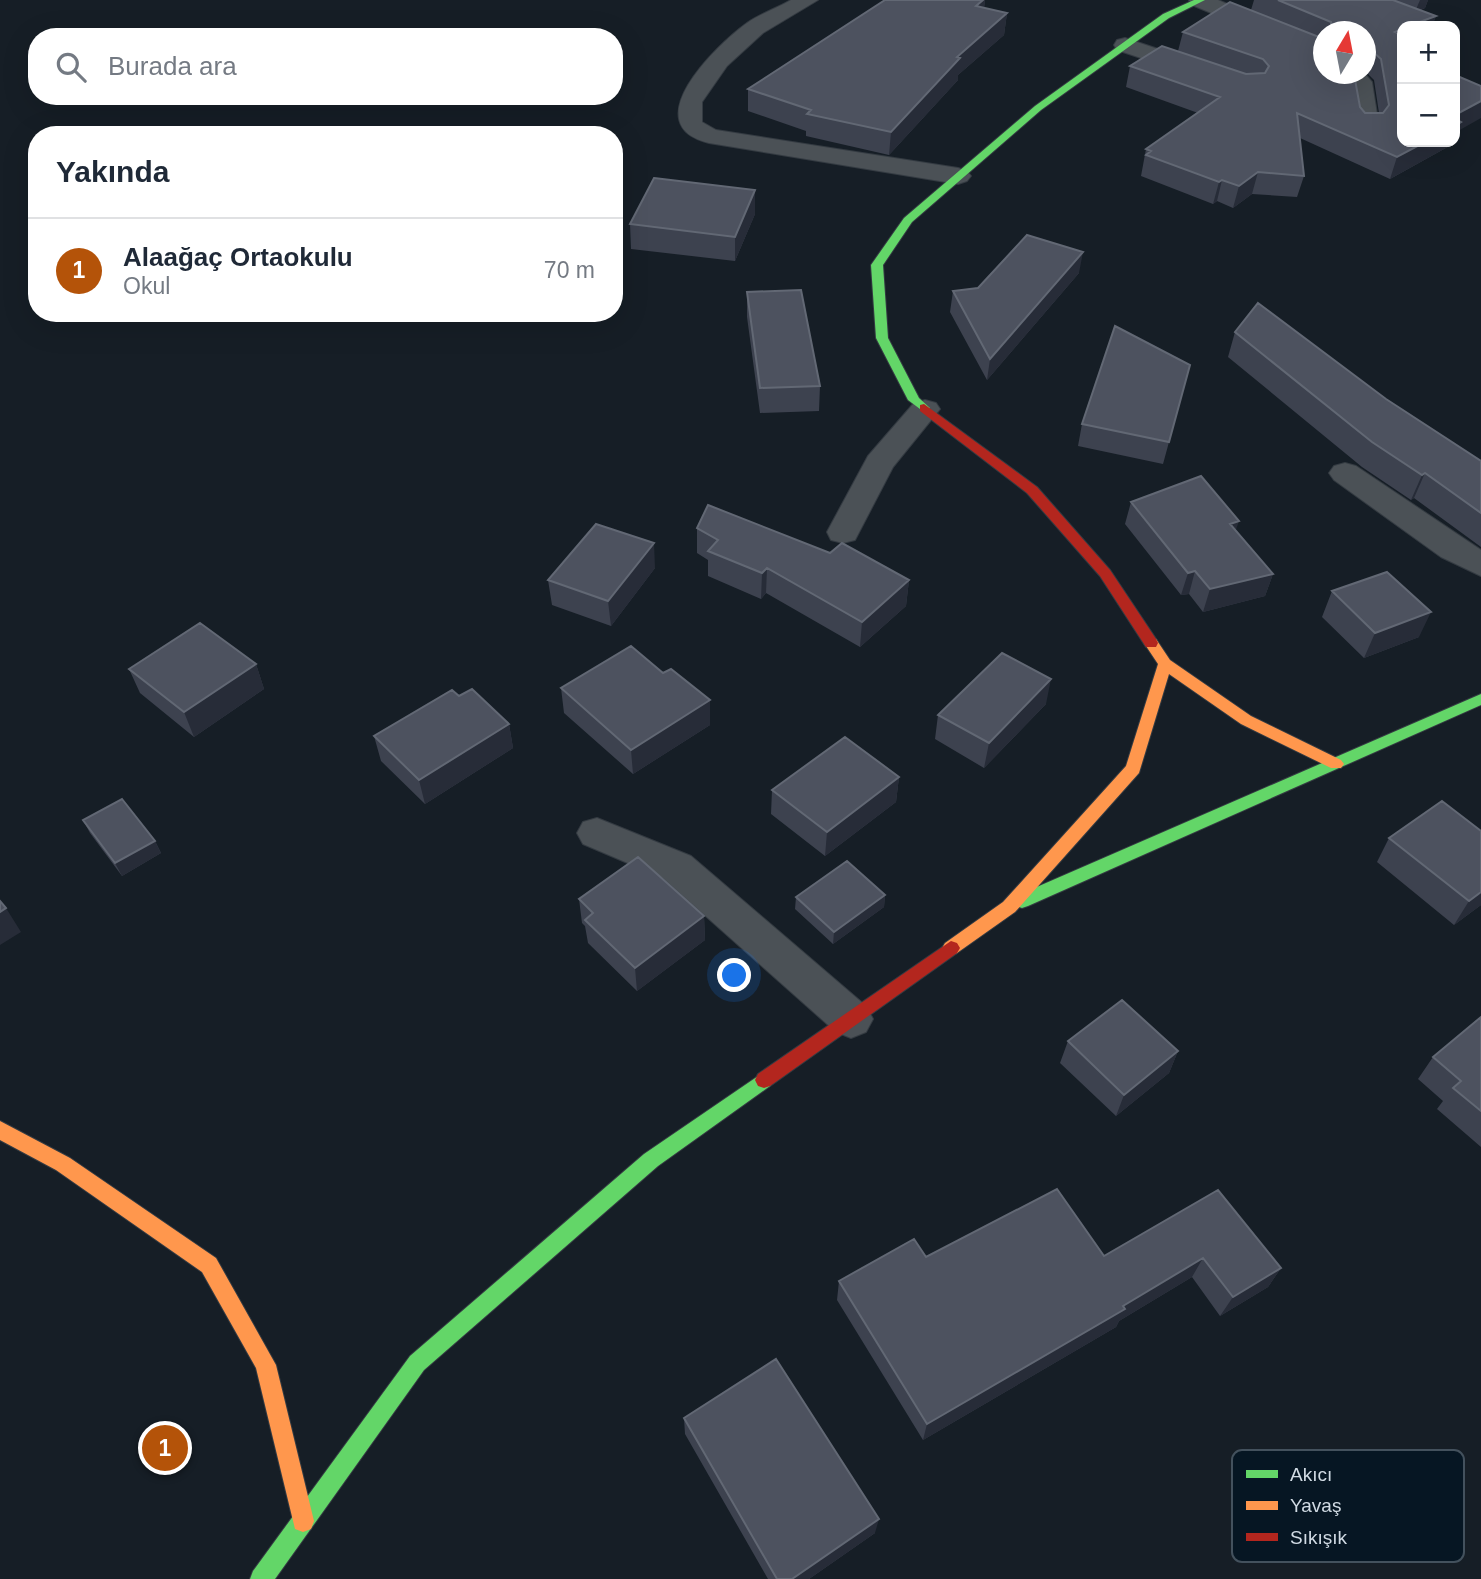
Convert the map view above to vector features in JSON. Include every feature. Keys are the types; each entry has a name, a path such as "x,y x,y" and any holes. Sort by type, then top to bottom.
{"street":[{"path":"807,0 755,28 719,61 690,102 690,125 709,136 958,176"},
{"path":"1313,48 1200,0 1166,16 1038,108 958,176 908,220 877,265 882,338 914,400 1032,491 1105,573 1164,664 1223,708 1288,744 1336,764"},
{"path":"1125,45 1214,75"},
{"path":"1360,84 1367,127"},
{"path":"842,532 879,463 925,409"},
{"path":"1345,472 1453,549 1481,565"},
{"path":"1009,907 1133,769 1164,664"},
{"path":"261,1579 417,1363 651,1160 1009,907 1481,698"},
{"path":"597,832 677,867 851,1019"},
{"path":"0,1129 63,1164 209,1265 266,1365 303,1521"}],"building":[{"path":"885,0 983,0 976,6 1007,13 957,57 960,58 891,132 807,114 811,110 748,89"},
{"path":"1278,0 1393,0 1436,16 1422,21 1397,21 1395,32 1397,147 1416,147 1397,157 1297,113 1304,176 1258,172 1239,186 1222,180 1219,182 1146,155 1151,151 1146,149 1220,97 1130,66 1162,46 1246,74 1265,73 1269,66 1263,59 1183,32 1230,2 1313,35 1313,84 1356,84 1360,107 1365,113 1383,113 1389,105 1381,59 1376,55 1376,21 1329,21"},
{"path":"1460,77 1481,86 1481,101 1460,112"},
{"path":"654,178 755,190 735,237 630,224"},
{"path":"1027,235 1083,252 990,359 953,291 978,288"},
{"path":"801,290 820,386 760,388 747,292"},
{"path":"1258,303 1386,399 1481,461 1481,513 1425,473 1422,475 1372,442 1235,332"},
{"path":"1115,326 1190,365 1169,442 1082,424"},
{"path":"1201,476 1239,521 1230,524 1273,574 1210,589 1195,571 1188,573 1131,502"},
{"path":"708,505 830,553 842,543 909,580 862,622 767,568 762,573 708,551 718,540 697,528"},
{"path":"596,524 654,543 608,601 548,580"},
{"path":"1387,572 1431,612 1375,633 1332,591"},
{"path":"200,623 256,664 184,712 129,669"},
{"path":"631,646 663,673 671,669 710,700 631,750 561,688"},
{"path":"1002,653 1051,679 989,743 938,715"},
{"path":"472,689 509,724 419,780 374,736 452,690 459,696"},
{"path":"845,737 899,777 827,832 772,790"},
{"path":"122,799 155,841 115,863 83,820"},
{"path":"1442,801 1481,831 1481,892 1469,901 1389,838"},
{"path":"638,857 704,916 635,968 585,920 593,913 579,899"},
{"path":"847,861 885,895 834,932 796,897"},
{"path":"0,901 6,908 0,912"},
{"path":"1122,1000 1178,1051 1124,1095 1068,1041"},
{"path":"1481,1017 1481,1111 1453,1088 1461,1081 1433,1057"},
{"path":"1057,1189 1104,1256 1218,1190 1281,1268 1233,1297 1203,1258 1123,1306 1125,1309 927,1424 839,1281 914,1239 926,1257"},
{"path":"776,1359 879,1519 792,1579 777,1579 684,1418"}],"traffic: fast":[{"path":"924,408 914,400 882,338 877,265 908,220 1038,108 1166,16 1201,0"},
{"path":"1022,901 1481,699"},
{"path":"261,1579 417,1363 651,1160 764,1080"}],"traffic: slow":[{"path":"951,948 1009,907 1133,769 1165,664 1151,643"},
{"path":"1165,664 1246,720 1336,764"},
{"path":"0,1130 63,1164 209,1265 266,1365 303,1521"}],"traffic: jam":[{"path":"924,408 1032,490 1105,573 1151,643"},
{"path":"764,1080 951,948"}],"place":[{"name":"Alaağaç Ortaokulu","path":"165,1448"}]}
